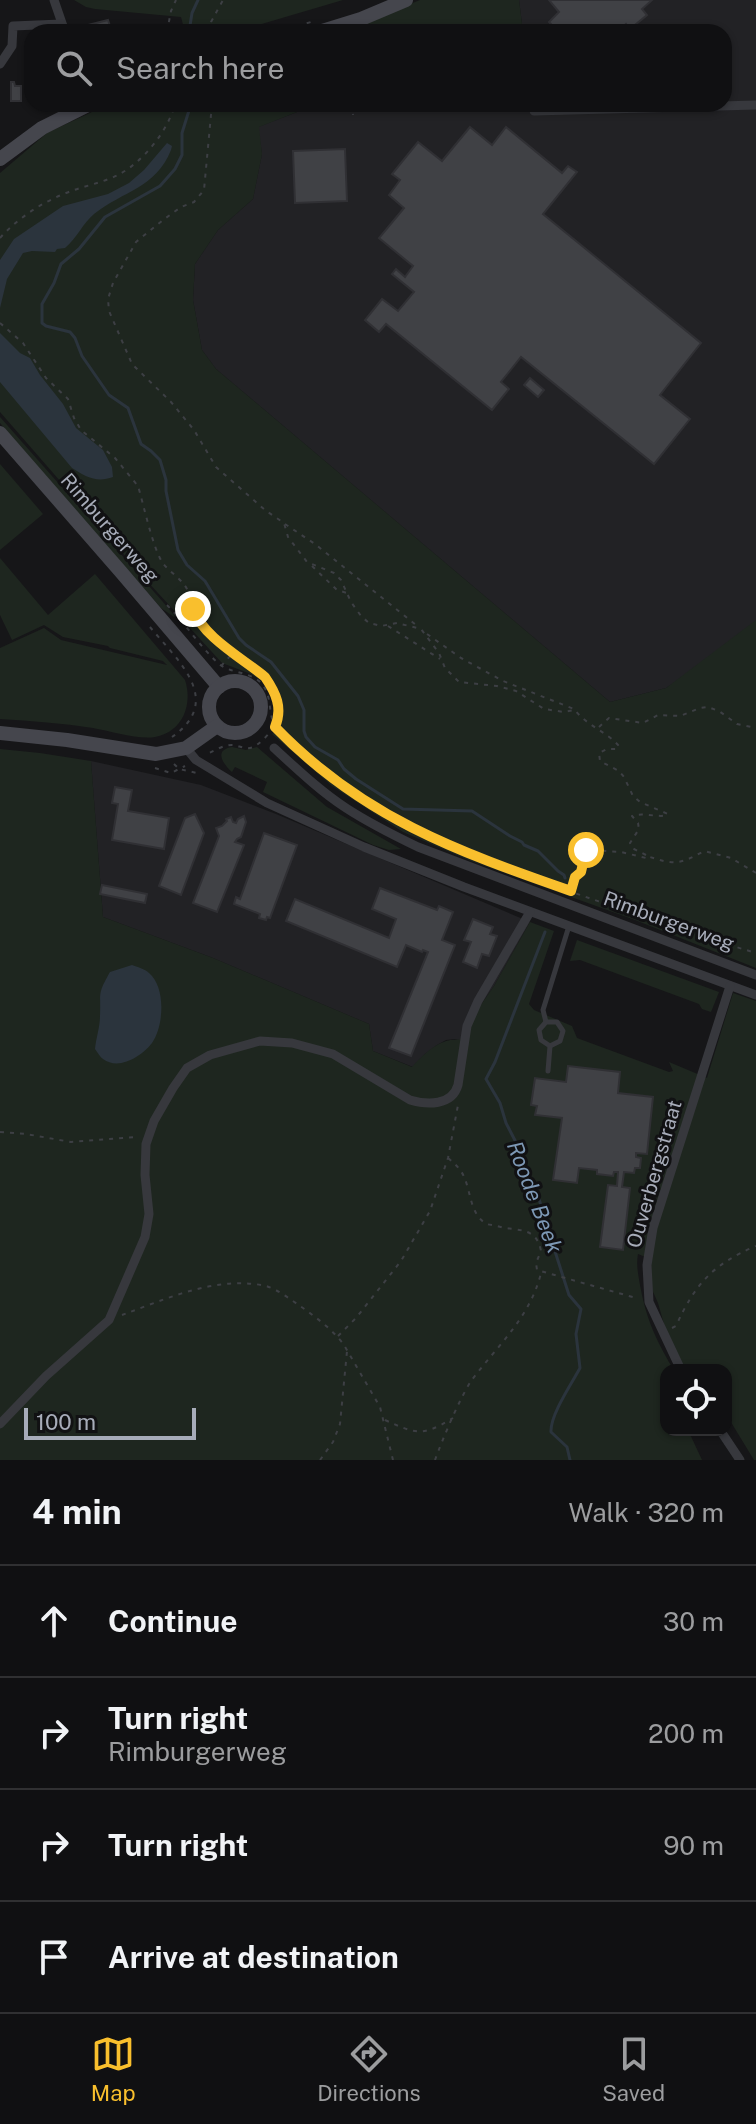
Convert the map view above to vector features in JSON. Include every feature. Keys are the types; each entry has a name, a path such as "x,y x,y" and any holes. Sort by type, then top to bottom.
{"street":[{"path":"54,0 62,24"},
{"path":"345,24 406,0"},
{"path":"0,64 12,46 13,26 24,26"},
{"path":"732,106 756,105"},
{"path":"0,159 42,128 74,112"},
{"name":"Rimburgerweg","path":"0,433 219,687"},
{"path":"236,681 248,684 257,692 261,710 257,722 248,730 228,732 217,726 212,720 209,706 219,687 236,681"},
{"path":"0,733 156,754 186,748 217,726"},
{"path":"186,748 196,760 267,803 364,847 756,995"},
{"name":"Rimburgerweg","path":"274,748 344,807 418,847 756,975"},
{"path":"0,1424 37,1385 109,1320 145,1237 149,1214 146,1144 154,1121 187,1068 210,1055 260,1041 292,1043 333,1054 410,1100 423,1104 450,1098 456,1092 467,1026 478,1001 530,912"},
{"name":"Ouverbergstraat","path":"678,1364 649,1302 647,1265 653,1228 730,986"},
{"path":"724,1436 740,1460"}],"lane":[{"path":"546,1022 543,1010 570,925"},
{"path":"546,1022 557,1022 563,1031 560,1041 550,1046 541,1040 539,1030 546,1022"},
{"path":"548,1071 550,1046"}],"path":[{"path":"169,24 176,0"},
{"path":"211,24 223,0"},
{"path":"0,238 23,217 50,200 125,171 164,130 172,112"},
{"path":"211,112 204,190 194,202 181,207 136,242 113,283 108,299 109,311 132,364 179,411 216,467 265,510 315,544 461,658 503,681 575,710 619,746 599,753 600,761 619,771 633,796 669,815 633,814 639,829 630,843 632,848"},
{"path":"0,323 23,343 46,378 68,399 81,430 132,476 162,561 184,585 196,618 265,677 271,686 278,703 279,715 275,727 251,748 232,745 214,751"},
{"path":"284,523 288,537 311,565 337,590 347,593"},
{"path":"311,565 334,573 361,616 369,623 381,626 397,623 421,629 439,653 445,668 459,682 516,691 544,709 575,710"},
{"path":"143,619 187,672 195,687 196,699 188,723 166,741"},
{"path":"387,625 442,660"},
{"path":"233,652 221,666 253,676 260,682 270,699 275,727"},
{"path":"598,728 609,718 643,723 658,715 680,716 708,707 737,724 756,728"},
{"name":"Rimburgerweg","path":"275,727 351,793 405,825 451,847 687,932 756,953"},
{"path":"627,853 632,848"},
{"path":"632,848 672,864 704,851 731,858 756,873"},
{"path":"571,891 575,877 581,872 586,850 647,856"},
{"path":"338,1336 401,1261 430,1211 448,1158 458,1113 456,1092"},
{"path":"0,1132 71,1142 149,1136"},
{"path":"448,1158 459,1167 474,1209 485,1224 504,1230 529,1231 535,1237 541,1251 535,1266 542,1272 649,1302"},
{"path":"664,1333 676,1326 688,1299 709,1273 756,1246"},
{"path":"435,1460 470,1383 510,1335 531,1303 542,1272"},
{"path":"109,1320 171,1297 231,1282 267,1287 282,1294 338,1336 373,1394 384,1419 393,1460"},
{"path":"320,1460 333,1442 340,1424 347,1351"},
{"path":"384,1419 414,1432 438,1428 454,1418"}],"shaded area":[{"path":"74,0 343,0 262,24 183,24 181,17 86,7"},
{"path":"420,0 519,0 522,24 362,24"},
{"path":"519,0 756,0 756,630 666,688 610,702 216,369 202,350 193,300 195,264 218,230 253,199 262,154 258,127 297,112 732,112 732,24 522,24"},
{"path":"92,112 297,112 259,127 262,154 253,199 218,230 195,264 193,300 202,350 216,369 610,702 666,688 756,620 756,968 635,920 471,861 403,832 332,786 272,734 279,728 270,694 262,681 222,663 0,412 0,173 47,133"},
{"path":"167,143 172,146 171,150 157,173 94,214 65,248 55,252 23,253 7,279 0,308 0,260 14,239 63,206 108,194 129,183"},
{"path":"0,333 20,353 30,358 76,428 103,450 112,467 113,477 92,478 72,468 0,382"},
{"path":"0,417 174,617 161,608 0,423"},
{"path":"0,464 43,514 0,550"},
{"path":"0,558 48,615 95,574 185,680 188,698 179,723 165,734 148,738 70,725 0,719 0,648 44,628 61,640 167,665 163,661 108,646 63,637 44,625 12,640 0,615"},
{"path":"232,747 246,750 257,747 327,807 401,849 389,850 373,845 263,792 267,782 235,767 232,772 225,765 221,754"},
{"path":"0,749 91,761 103,917 213,958 369,1024 373,1051 412,1067 441,1043 463,1040 469,1022 494,986 530,922 554,931 529,1004 534,1010 572,1026 577,1038 669,1072 673,1071 669,1062 707,1078 733,993 756,1001 756,1460 732,1424 732,1364 681,1364 650,1285 648,1258 638,1254 638,1273 645,1308 670,1364 660,1364 660,1436 691,1436 702,1460 0,1460"},
{"path":"91,761 201,785 530,922 494,986 469,1022 463,1041 446,1040 425,1054 413,1067 373,1051 369,1024 213,958 103,917"},
{"path":"577,940 719,992 711,1012 702,1009 699,1004 580,960 570,961"},
{"path":"132,965 155,979 161,997 159,1027 152,1043 142,1053 123,1063 109,1062 95,1049 101,990 110,972"}],"building":[{"path":"549,0 652,0 642,9 647,15 636,24 551,24 549,22 559,12"},
{"path":"11,82 21,86 21,101 11,101"},
{"path":"470,127 492,145 506,127 562,173 568,166 577,172 543,214 701,343 660,395 690,419 654,464 521,357 501,382 509,389 492,410 386,324 379,332 365,320 382,299 398,311 414,292 392,274 396,269 405,277 413,266 379,238 404,208 389,195 400,180 392,174 418,142 442,161"},
{"path":"345,149 347,201 295,203 293,151"},
{"path":"530,378 544,390 538,397 524,385"},
{"path":"115,787 132,790 128,811 169,818 164,849 112,840 118,804 112,803"},
{"path":"195,814 204,833 181,895 159,886 185,818"},
{"path":"244,816 246,822 241,837 235,842 244,845 217,912 193,903 219,836 216,828 222,826 226,819 231,817 236,823"},
{"path":"264,833 297,845 270,918 266,920 259,918 260,914 234,904 236,897 240,899"},
{"path":"102,885 147,894 145,903 100,894"},
{"path":"380,888 437,910 439,906 453,912 442,940 455,945 411,1056 389,1048 428,952 406,945 397,967 286,921 295,899 389,938 396,919 372,909"},
{"path":"473,919 493,927 490,934 497,936 489,956 482,954 477,968 463,962 471,942 464,940"},
{"path":"568,1066 620,1072 618,1093 653,1097 647,1154 636,1153 636,1157 641,1158 640,1168 635,1168 634,1173 624,1172 622,1187 630,1188 623,1250 600,1247 608,1185 617,1186 618,1172 614,1172 613,1176 579,1168 577,1183 553,1180 562,1118 535,1115 537,1106 531,1105 535,1078 566,1082"}],"waterway":[{"name":"Roode Beek","path":"190,24 198,0"},
{"name":"Roode Beek","path":"189,112 182,133 182,155 175,169 160,186 105,217 79,249 61,264 42,304 42,323 70,332 82,356 109,395 128,408 141,444 160,460 178,550 187,565 205,581 239,638 271,662 298,696 304,710 304,731 315,747 338,760 356,779 403,809 472,811 538,851 565,878"},
{"name":"Roode Beek","path":"545,932 486,1079 500,1103 549,1222 569,1295 581,1309 576,1334 580,1368 558,1408 551,1432 567,1447 570,1460"}],"route":[{"path":"193,609 196,618 207,630 265,677 278,703 279,715 275,727 351,793 385,814 451,847 571,891 575,877 581,872 586,850"}]}
